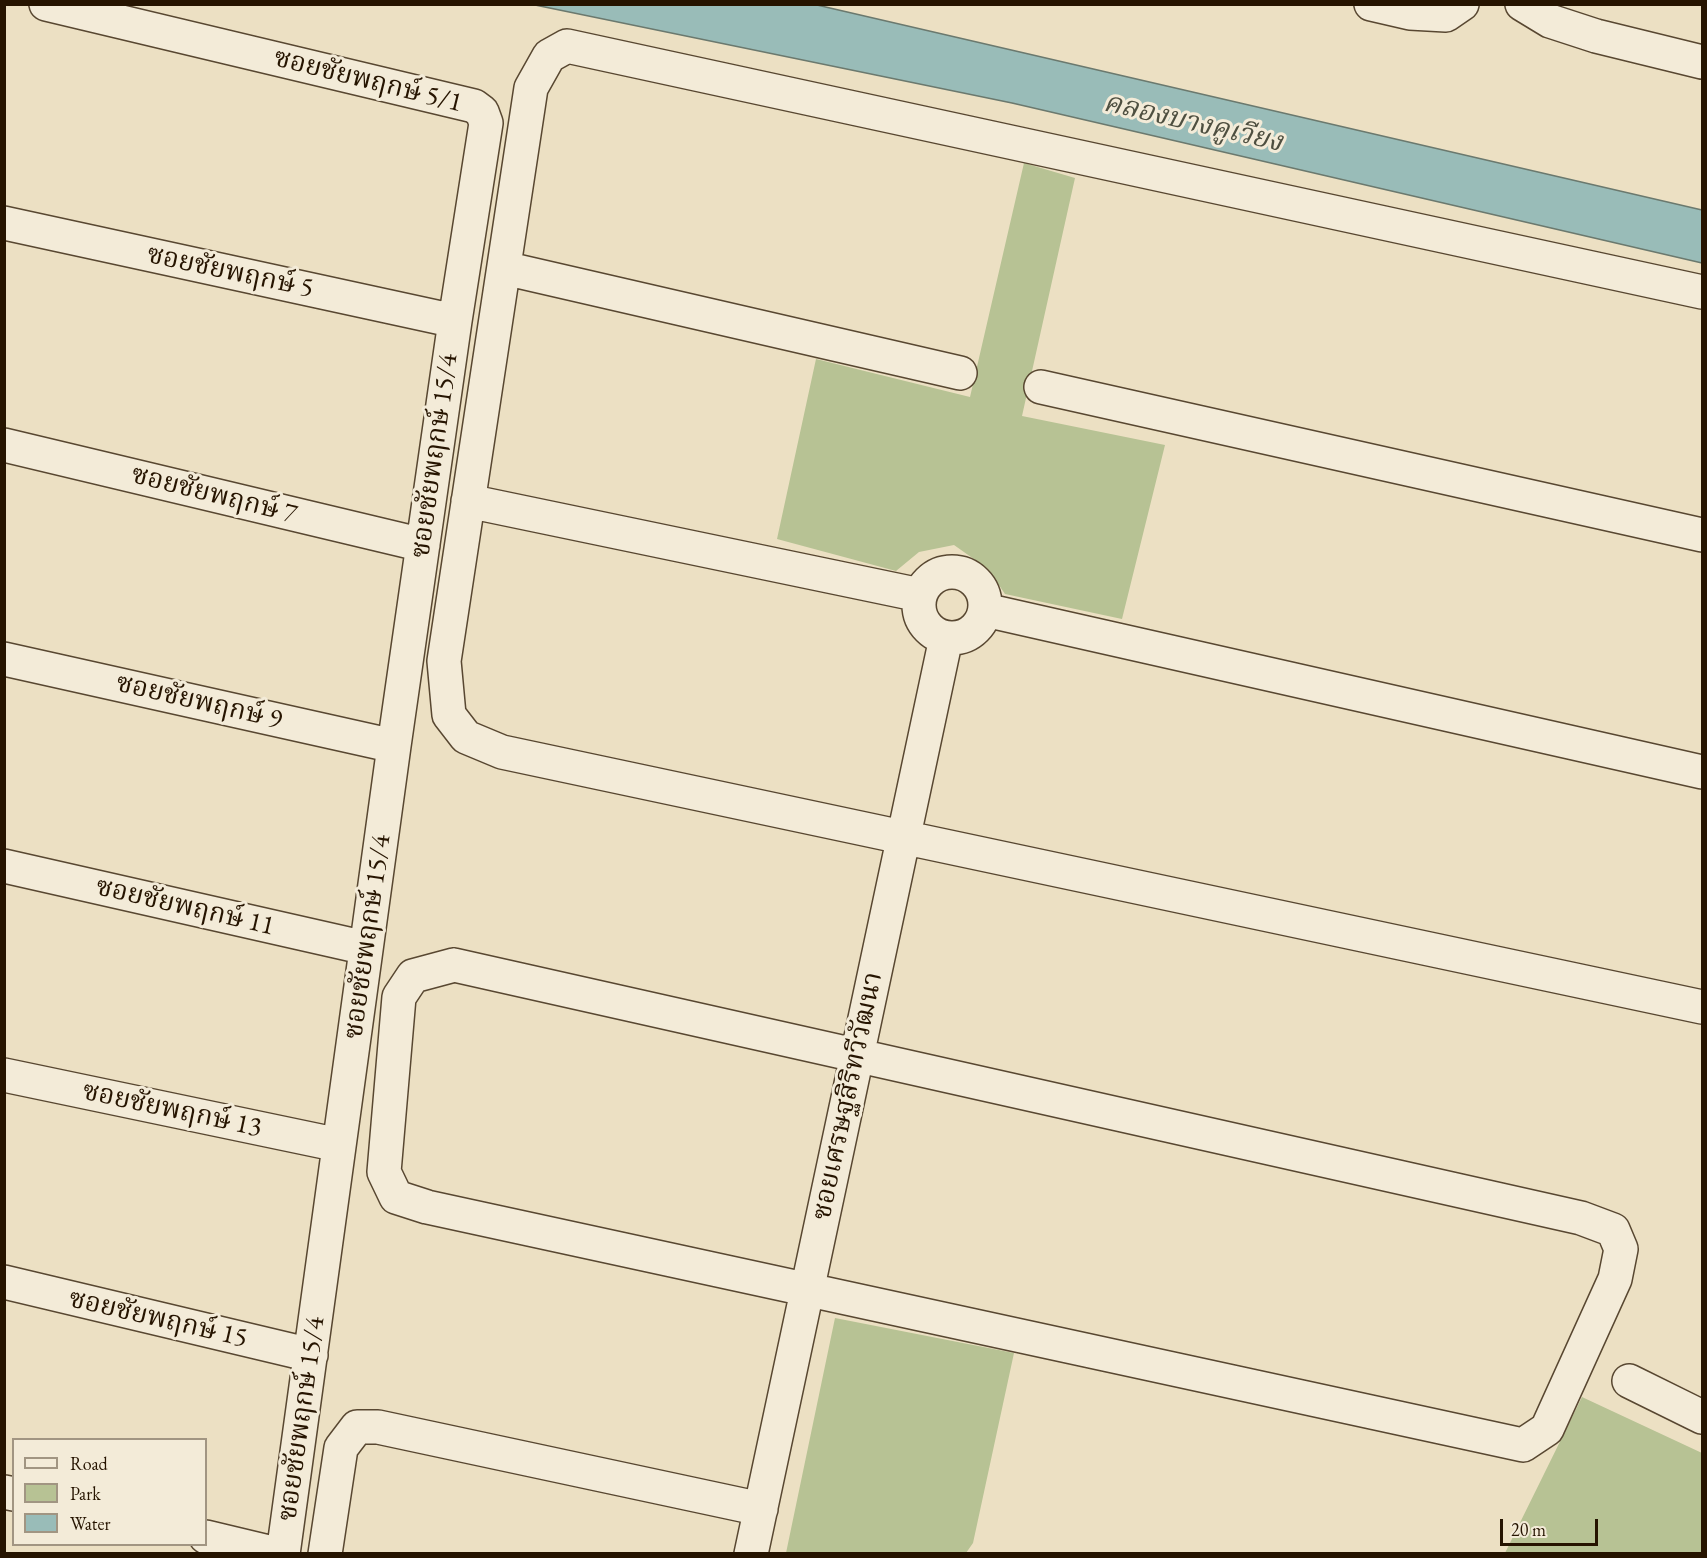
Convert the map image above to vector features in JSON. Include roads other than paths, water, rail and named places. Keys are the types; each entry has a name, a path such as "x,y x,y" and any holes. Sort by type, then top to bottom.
{"street":[{"name":"ซอยชัยพฤกษ์ 5/1","path":"46,4 474,106 482,112 486,130 455,321"},
{"path":"1371,4 1410,13 1446,15 1462,4"},
{"path":"1522,4 1550,21 1596,36 1702,62"},
{"path":"1702,292 567,46 549,56 531,88 444,661 449,715 466,737 502,752 1702,1006"},
{"name":"ซอยชัยพฤกษ์ 5","path":"4,223 455,321"},
{"path":"504,268 960,373"},
{"name":"ซอยชัยพฤกษ์ 15/4","path":"283,1554 455,321"},
{"path":"1041,387 1702,535"},
{"name":"ซอยชัยพฤกษ์ 7","path":"4,446 423,545"},
{"path":"468,501 920,595"},
{"path":"954,572 965,574 981,588 985,609 982,620 967,635 946,638 935,634 921,617 920,595 933,578 954,572"},
{"path":"985,609 1702,772"},
{"name":"ซอยเศรษฐสิริทวีวัฒนา","path":"751,1554 946,638"},
{"name":"ซอยชัยพฤกษ์ 9","path":"4,659 394,746"},
{"name":"ซอยชัยพฤกษ์ 11","path":"4,866 366,948"},
{"path":"454,965 857,1054 1581,1218 1613,1230 1621,1249 1615,1279 1547,1428 1523,1445 807,1289 427,1207 396,1197 384,1172 399,997 413,976 454,965"},
{"name":"ซอยชัยพฤกษ์ 13","path":"4,1075 339,1145"},
{"name":"ซอยชัยพฤกษ์ 15","path":"4,1282 310,1355"},
{"path":"1629,1381 1702,1418"},
{"path":"325,1554 341,1448 357,1427 378,1427 761,1509"},
{"path":"207,1537 277,1554"}],"water":[{"name":"คลองบางคูเวียง","path":"535,5 817,5 1702,210 1702,263 1012,103"}]}
